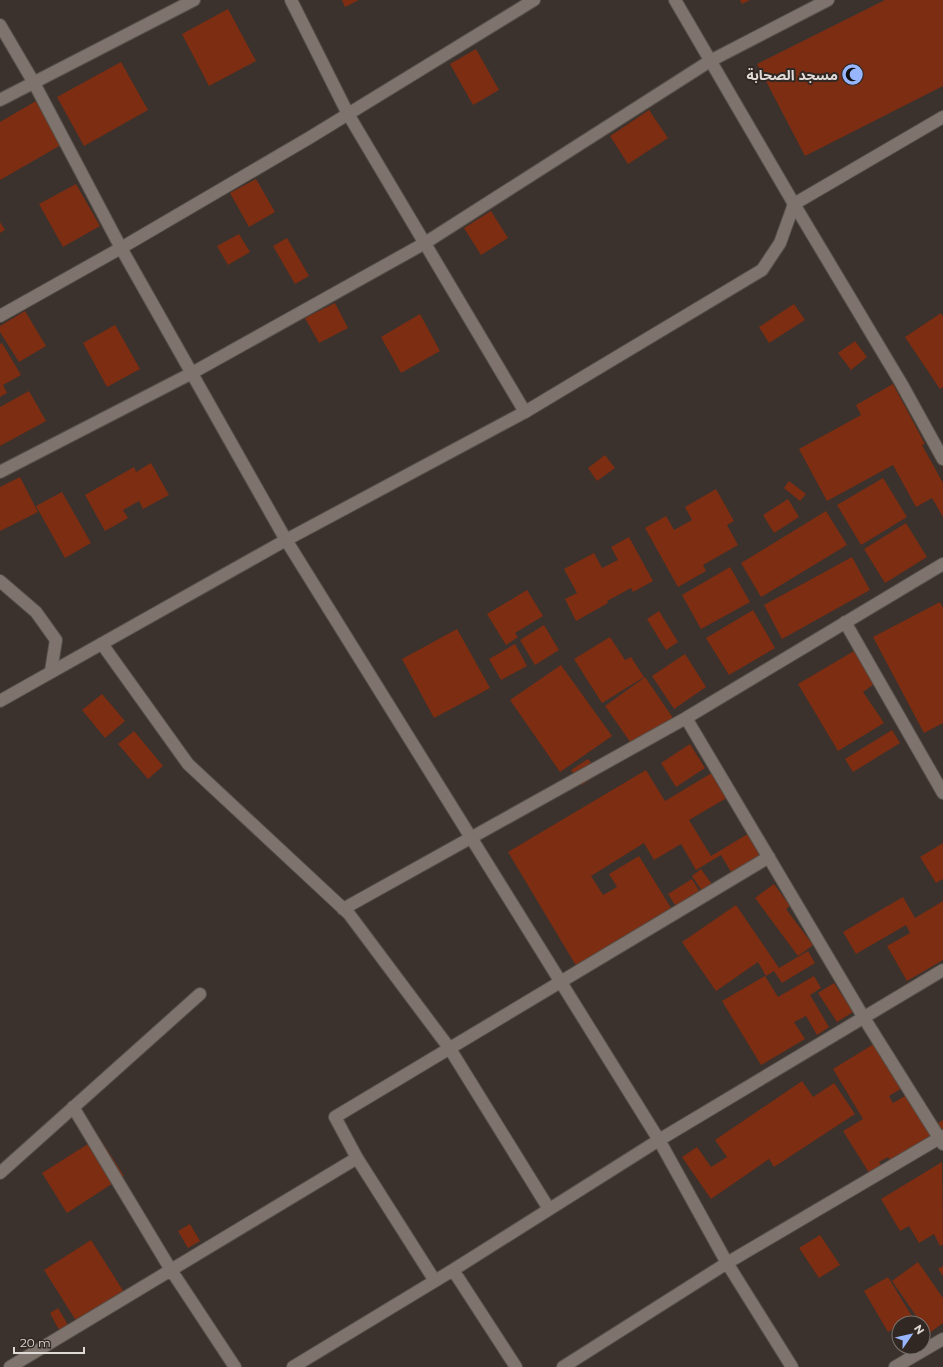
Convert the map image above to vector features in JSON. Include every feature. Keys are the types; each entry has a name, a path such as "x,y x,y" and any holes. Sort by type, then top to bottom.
{"street":[{"path":"0,100 194,0"},
{"path":"291,0 348,114 525,412"},
{"path":"0,316 121,248 348,114 534,0"},
{"path":"675,0 901,383 943,459"},
{"path":"0,472 192,373 425,243 710,61 828,0"},
{"path":"0,25 34,83 121,248 286,540 659,1140 727,1263 792,1367"},
{"path":"0,701 286,540 525,412 762,270 780,243 794,204 943,117"},
{"path":"343,909 686,718 943,564"},
{"path":"0,580 36,612 56,640 51,671"},
{"path":"845,622 943,793"},
{"path":"102,644 188,764 349,914 450,1049 549,1209"},
{"path":"563,1367 727,1263 942,1140 864,1018 686,718"},
{"path":"435,1281 357,1158 335,1117 769,857"},
{"path":"293,1367 453,1270 659,1140 943,970"},
{"path":"0,1173 200,994"},
{"path":"73,1107 171,1270 235,1367"},
{"path":"10,1367 357,1158"},
{"path":"453,1270 516,1367"},
{"path":"895,1367 943,1339"}],"building":[{"path":"342,0 359,0 345,7"},
{"path":"740,0 750,0 742,4"},
{"name":"مسجد الصحابة","path":"885,0 943,0 943,86 805,156 757,64"},
{"path":"228,9 256,61 209,86 182,34"},
{"path":"476,49 499,90 473,105 450,64"},
{"path":"121,62 148,110 84,146 57,97"},
{"path":"36,101 61,145 0,180 0,122"},
{"path":"649,110 668,138 628,164 610,136"},
{"path":"256,179 275,212 249,227 230,193"},
{"path":"76,184 100,226 63,247 39,204"},
{"path":"491,211 508,238 481,255 464,228"},
{"path":"0,222 5,230 0,233"},
{"path":"239,234 250,252 228,265 217,246"},
{"path":"287,238 309,276 295,284 273,246"},
{"path":"335,303 348,328 319,343 305,318"},
{"path":"794,304 805,320 769,343 759,327"},
{"path":"25,311 46,346 19,362 0,332 0,326"},
{"path":"941,313 943,317 943,387 940,389 905,337"},
{"path":"420,314 440,351 401,373 381,337"},
{"path":"115,325 140,369 107,387 83,343"},
{"path":"855,341 867,357 851,370 838,353"},
{"path":"2,343 21,375 3,385 7,393 0,397 0,344"},
{"path":"893,384 925,444 922,445 943,483 943,517 932,498 916,507 893,465 827,501 799,449 861,415 856,405"},
{"path":"29,391 46,421 0,446 0,407"},
{"path":"605,455 615,468 597,481 588,468"},
{"path":"151,463 169,495 143,509 139,501 123,510 128,518 105,531 85,495 134,467 136,472"},
{"path":"20,477 38,512 0,531 0,487"},
{"path":"883,478 907,517 861,545 837,505"},
{"path":"789,481 806,494 800,501 784,488"},
{"path":"716,489 734,521 727,525 738,545 703,565 706,571 678,587 645,528 666,516 674,530 692,520 685,507"},
{"path":"62,492 91,543 65,558 36,506"},
{"path":"788,499 799,517 774,533 763,515"},
{"path":"826,511 847,545 761,597 741,563"},
{"path":"906,523 927,557 885,583 864,549"},
{"path":"629,537 653,581 633,592 631,588 607,601 608,603 576,621 565,599 577,593 564,569 594,553 602,568 618,560 611,547"},
{"path":"852,557 870,590 782,639 764,605"},
{"path":"730,567 750,602 701,629 682,595"},
{"path":"527,590 543,616 515,633 518,637 506,645 487,614"},
{"path":"940,602 943,608 943,723 924,733 873,637"},
{"path":"753,610 775,648 729,675 706,638"},
{"path":"659,611 678,642 666,650 647,619"},
{"path":"544,625 559,650 535,665 520,640"},
{"path":"457,629 490,688 434,718 402,659"},
{"path":"610,637 625,660 631,657 644,677 602,703 574,659"},
{"path":"515,644 527,666 501,680 489,659"},
{"path":"854,651 874,684 863,692 884,723 838,751 798,684"},
{"path":"685,654 706,687 674,709 652,676"},
{"path":"561,665 612,736 560,772 510,700"},
{"path":"645,677 673,718 633,746 605,706"},
{"path":"102,694 125,721 105,738 82,710"},
{"path":"892,730 900,743 853,772 845,759"},
{"path":"134,731 163,766 148,779 118,744"},
{"path":"690,744 705,768 676,787 661,763"},
{"path":"588,759 599,773 582,785 571,770"},
{"path":"646,770 665,801 715,771 730,796 689,820 711,856 756,829 774,859 737,882 721,855 696,870 681,844 654,860 644,843 591,876 603,895 617,887 609,874 639,856 676,916 581,974 508,852"},
{"path":"943,843 943,879 936,883 920,857"},
{"path":"701,869 714,887 704,894 692,876"},
{"path":"692,879 701,894 677,908 668,894"},
{"path":"774,884 790,906 786,909 813,945 798,956 755,898"},
{"path":"903,897 915,918 943,901 943,960 907,981 887,946 910,933 906,925 856,954 843,932"},
{"path":"736,905 779,968 808,951 815,963 782,983 774,971 766,976 758,962 716,991 682,942"},
{"path":"765,976 778,997 814,976 821,988 810,995 829,1027 817,1035 806,1016 794,1022 805,1039 761,1065 722,1001"},
{"path":"834,983 853,1012 837,1022 818,993"},
{"path":"877,1042 904,1087 889,1096 893,1103 907,1095 929,1129 943,1120 943,1139 895,1168 888,1157 879,1162 885,1171 873,1179 843,1131 863,1119 833,1069"},
{"path":"802,1081 813,1097 834,1083 855,1114 774,1167 769,1159 711,1199 682,1157 697,1147 711,1167 727,1157 715,1140"},
{"path":"99,1137 124,1176 67,1213 42,1173"},
{"path":"942,1162 943,1244 940,1246 934,1234 919,1243 909,1226 900,1231 881,1199"},
{"path":"190,1224 200,1241 188,1248 178,1231"},
{"path":"820,1235 840,1265 819,1278 799,1248"},
{"path":"91,1240 129,1300 82,1330 44,1270"},
{"path":"918,1262 943,1298 943,1323 931,1332 931,1315 915,1315 892,1281"},
{"path":"943,1266 943,1276 938,1269"},
{"path":"888,1277 911,1315 891,1315 891,1330 888,1332 864,1291"},
{"path":"58,1308 68,1325 59,1330 50,1313"}],"place":[{"name":"مسجد الصحابة","path":"853,75"}]}
